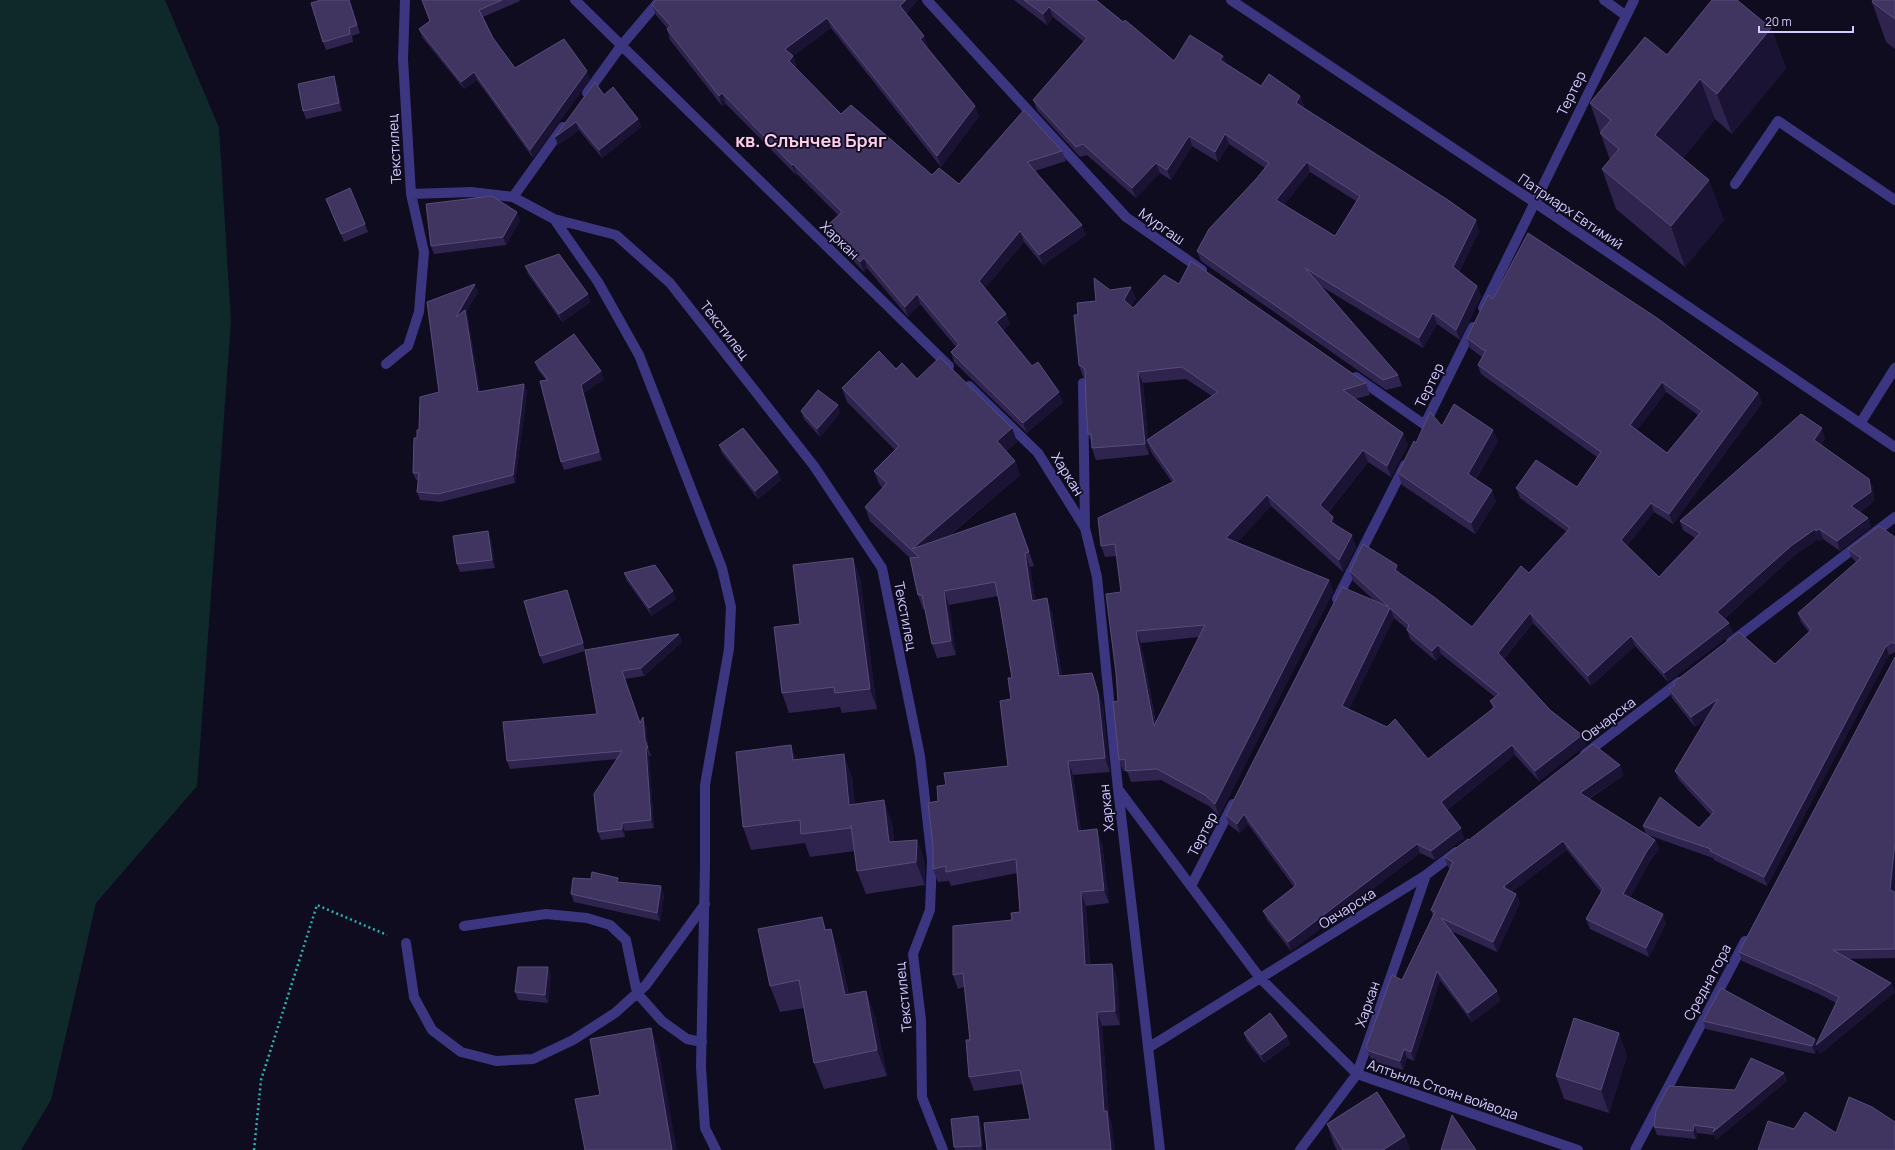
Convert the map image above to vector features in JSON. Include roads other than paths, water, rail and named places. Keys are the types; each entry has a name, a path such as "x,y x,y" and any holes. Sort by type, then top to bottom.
{"street":[{"name":"Текстилец","path":"406,0 403,59 411,194 472,192 513,197 554,219 616,235 670,283 814,466 882,568 920,756 932,860 930,910 913,954 921,1020 922,1097 943,1150"},
{"name":"Харкан","path":"575,0 1038,453 1086,528 1097,577 1118,789 1160,1150"},
{"path":"580,103 621,46 660,0"},
{"name":"Мургаш","path":"926,0 1126,218 1210,276"},
{"name":"Патриарх Евтимий","path":"1231,0 1861,422 1895,447"},
{"path":"1604,0 1625,15"},
{"name":"Тертер","path":"1347,371 1423,428 1625,15 1634,0"},
{"path":"1735,184 1778,121 1895,200"},
{"path":"513,197 567,122"},
{"path":"386,364 408,346 420,312 424,252 411,194"},
{"name":"Текстилец","path":"554,219 598,282 639,354 722,568 731,607 729,642 705,785 705,904 702,1042 705,1128 716,1150"},
{"path":"1861,422 1895,368"},
{"path":"1083,383 1086,528"},
{"path":"1331,609 1411,453"},
{"path":"1724,648 1895,517"},
{"name":"Овчарска","path":"1578,759 1686,677"},
{"name":"Алтънлъ Стоян войвода","path":"1118,789 1260,978 1357,1074 1578,1150"},
{"name":"Тертер","path":"1191,886 1238,794"},
{"name":"Овчарска","path":"1148,1048 1426,876 1464,846"},
{"name":"Харкан","path":"1300,1150 1357,1074 1426,876"},
{"path":"406,943 414,997 432,1030 460,1052 496,1060 533,1059 573,1040 615,1014 646,985 705,904"},
{"path":"464,926 546,914 587,918 610,925 626,940 637,993 662,1021 687,1039 702,1042"},
{"name":"Средна гора","path":"1634,1150 1750,932"}],"district":[{"name":"кв. Слънчев Бряг","path":"811,140"}]}
